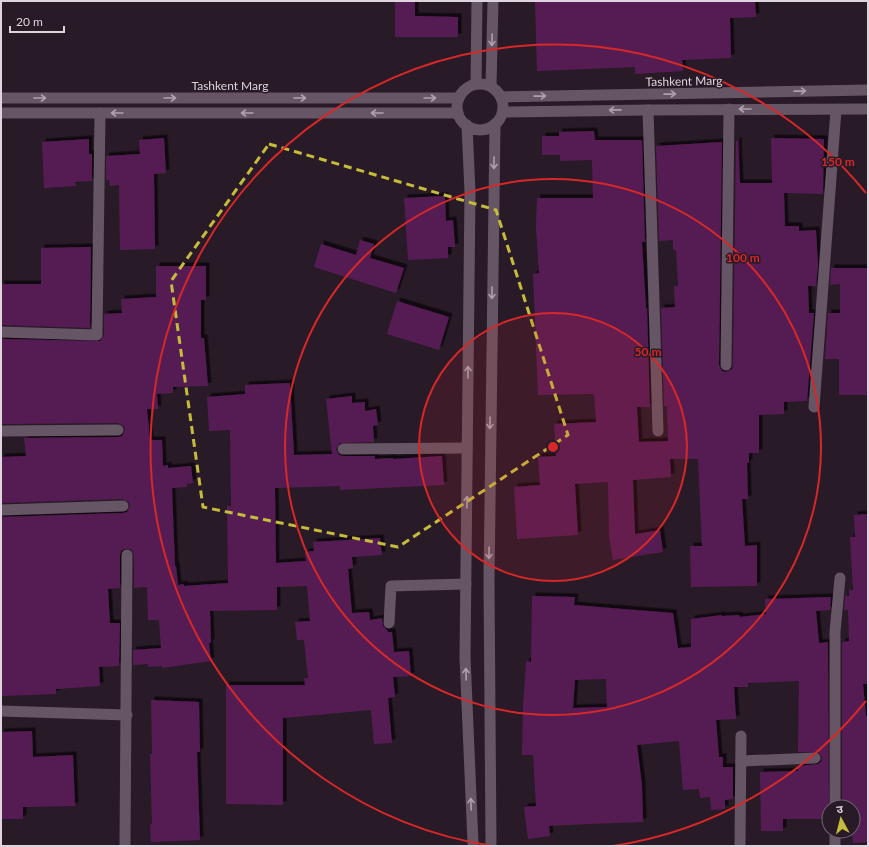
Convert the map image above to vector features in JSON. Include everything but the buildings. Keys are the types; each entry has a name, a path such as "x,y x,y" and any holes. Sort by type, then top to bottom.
{"street":[{"path":"476,1 476,84"},
{"path":"491,86 493,1"},
{"path":"476,84 491,86 497,91 503,104 500,119 495,124 481,130 467,125 461,120 457,106 462,92 468,87 476,84"},
{"name":"Tashkent Marg","path":"501,97 868,90"},
{"name":"Tashkent Marg","path":"1,98 459,98"},
{"path":"726,365 729,109"},
{"path":"502,112 868,109"},
{"path":"648,110 658,431"},
{"path":"814,407 836,110"},
{"path":"1,113 458,113"},
{"path":"1,332 97,335 100,113"},
{"path":"467,125 470,192 465,657 469,844 482,842 493,845 489,581 495,124"},
{"path":"1,431 118,430"},
{"path":"343,449 467,448"},
{"path":"1,510 123,506"},
{"path":"125,846 127,555"},
{"path":"835,799 835,632 840,578"},
{"path":"389,623 391,586 466,584"},
{"path":"1,711 127,715"},
{"path":"740,736 740,846"},
{"path":"741,761 815,758"}],"highlighted area":[{"path":"269,144 496,210 568,435 398,547 203,507 171,281"}]}
